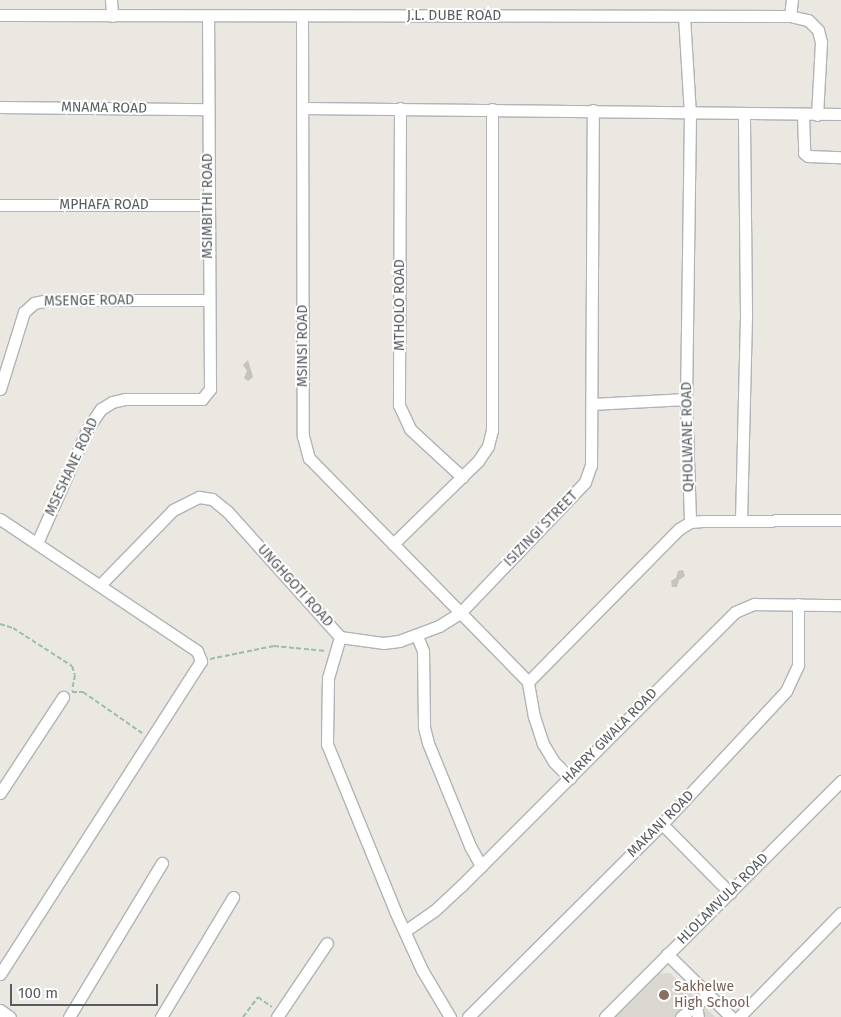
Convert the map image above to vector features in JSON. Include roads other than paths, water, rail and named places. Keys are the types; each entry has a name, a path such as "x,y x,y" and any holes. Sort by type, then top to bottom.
{"street":[{"path":"111,0 112,16"},
{"path":"790,16 792,0"},
{"name":"J.L. DUBE ROAD","path":"0,15 790,16 808,20 818,30 821,42 817,114"},
{"name":"MSIMBITHI ROAD","path":"206,396 210,389 208,16"},
{"name":"MSINSI ROAD","path":"302,16 303,436 306,450 309,458 528,682"},
{"name":"QHOLWANE ROAD","path":"684,16 690,114 686,399 690,522"},
{"name":"MNAMA ROAD","path":"0,107 208,109"},
{"path":"303,108 593,110 690,114 841,114"},
{"name":"MTHOLO ROAD","path":"400,108 399,405 410,429 462,477"},
{"path":"393,544 462,477 488,446 492,430 492,109"},
{"name":"ISIZINGI STREET","path":"340,637 383,643 417,636 460,613 585,482 592,466 593,110"},
{"path":"740,521 746,312 744,114"},
{"path":"803,115 804,153 808,156 841,158"},
{"name":"MPHAFA ROAD","path":"0,205 208,205"},
{"name":"MSENGE ROAD","path":"0,389 21,319 34,303 48,300 209,300"},
{"name":"MSESHANE ROAD","path":"37,544 88,428 101,409 112,402 125,399 202,399 206,396"},
{"path":"592,404 686,399"},
{"name":"UNGHGOTI ROAD","path":"100,585 174,510 198,498 212,500 227,511 340,637 333,652 326,708 327,744 422,970 450,1017"},
{"path":"0,519 197,651 201,661 182,694 150,738 0,974"},
{"path":"570,778 554,762 542,744 534,717 528,682 679,529 690,522 841,520"},
{"name":"HARRY GWALA ROAD","path":"405,931 434,911 481,866 735,612 754,604 841,605"},
{"name":"MAKANI ROAD","path":"468,1017 662,824 767,715 795,678 798,665 798,604"},
{"path":"417,636 423,651 424,727 428,743 470,846 481,866"},
{"path":"0,793 68,694"},
{"name":"HLOLAMVULA ROAD","path":"605,1017 841,781"},
{"path":"662,824 730,893"},
{"path":"69,1017 162,863"},
{"path":"161,1017 233,897"},
{"path":"739,1017 841,913"},
{"path":"278,1015 327,942"},
{"path":"667,954 731,1017"},
{"path":"681,1017 708,994"},
{"path":"696,1005 698,1017"},
{"path":"0,1010 10,1017"}],"place":[{"name":"Sakhelwe High School","path":"664,995"}]}
